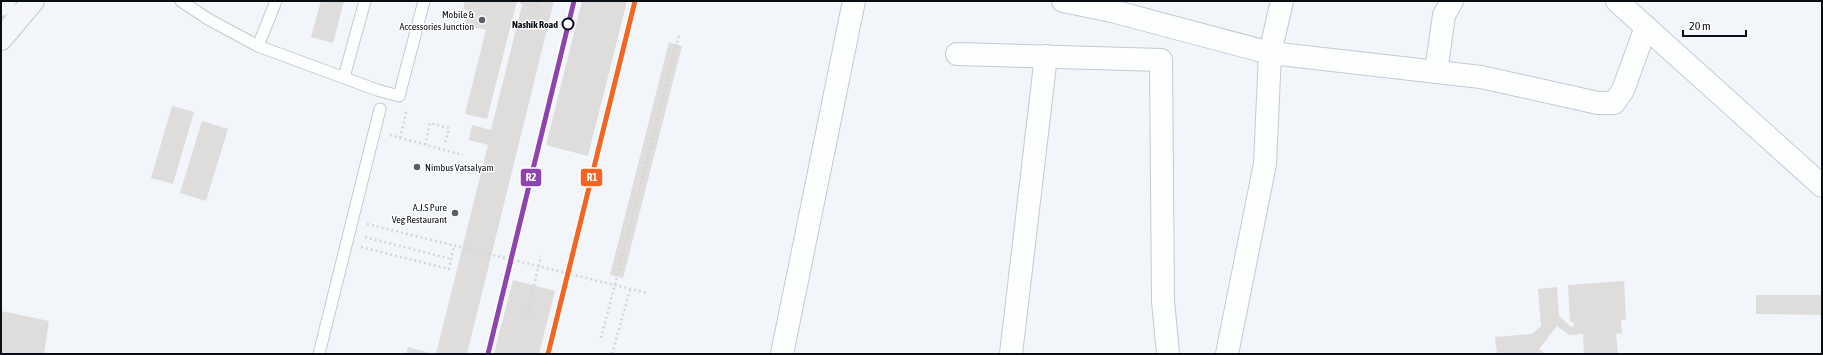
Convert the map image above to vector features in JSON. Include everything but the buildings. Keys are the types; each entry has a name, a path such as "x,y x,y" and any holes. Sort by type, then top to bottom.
{"main road":[{"path":"1,5 5,1"},
{"path":"1,39 33,1"}],"street":[{"path":"782,354 854,1"},
{"path":"1063,1 1112,11 1270,53 1481,77 1598,103 1614,103 1623,90 1646,27"},
{"path":"1227,354 1265,164 1270,53 1282,1"},
{"path":"1436,72 1444,15 1452,1"},
{"path":"1617,1 1822,186"},
{"path":"957,54 1161,60 1163,301 1168,354"},
{"path":"1011,354 1046,56"}],"lane":[{"path":"181,1 208,19 258,46 377,90 399,96 424,1"},
{"path":"258,46 276,1"},
{"path":"344,77 365,1"},
{"path":"319,354 380,109"}],"path":[{"path":"516,1 536,7 538,1"},
{"path":"601,338 679,35"},
{"path":"400,138 406,113"},
{"path":"425,145 430,124 449,128 445,143"},
{"path":"388,142 389,135 463,155"},
{"path":"368,217 360,247 449,269 454,246"},
{"path":"366,224 647,293"},
{"path":"363,237 451,259"},
{"path":"527,315 541,256"},
{"path":"612,354 630,290"}],"transit line":[{"name":"R2","path":"488,354 574,1"},
{"name":"R1","path":"548,354 635,1"}],"place":[{"name":"Mobile & Accessories Junction","path":"482,20"},
{"name":"Nashik Road","path":"568,24"},
{"name":"Nimbus Vatsalyam","path":"417,167"},
{"name":"A.J.S Pure Veg Restaurant","path":"455,213"}]}
